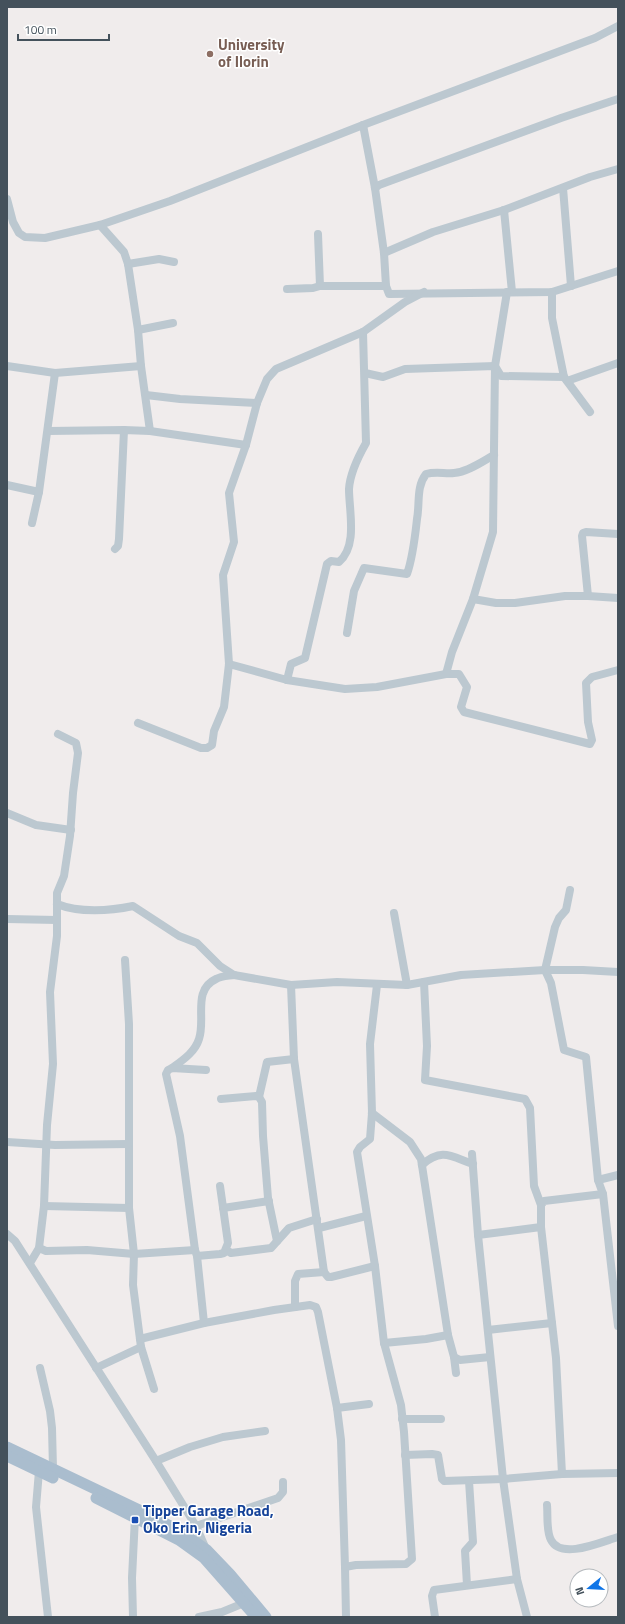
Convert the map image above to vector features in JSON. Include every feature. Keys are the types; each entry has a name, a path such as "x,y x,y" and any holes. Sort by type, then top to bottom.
{"main road":[{"path":"7,1447 156,1518 184,1534 235,1580 266,1617"},
{"path":"7,1456 135,1517 206,1554 256,1617"}],"street":[{"path":"7,199 13,222 19,233 25,237 45,238 100,225 170,200 363,124 588,41 618,26"},
{"path":"375,188 561,118 618,99"},
{"path":"363,124 375,188 384,253 386,286 389,294 424,292 552,292 618,271"},
{"path":"384,253 433,232 504,210 590,177 618,169"},
{"path":"563,188 571,286"},
{"path":"446,674 452,652 473,599 493,532 495,366 510,292 504,210"},
{"path":"100,225 124,252 128,264 138,330 141,366 150,432"},
{"path":"318,234 320,286"},
{"path":"128,264 159,259 174,262"},
{"path":"287,289 313,288 320,286 386,286"},
{"path":"138,723 201,748 207,748 212,745 214,731 224,707 228,664 223,575 234,542 229,493 246,445 257,403 268,379 276,369 363,332 399,306 424,292"},
{"path":"552,292 552,318 566,379 590,412"},
{"path":"138,330 173,323"},
{"path":"287,680 291,664 305,658 327,564 331,562 339,562 344,558 352,533 349,488 357,458 366,443 363,332"},
{"path":"495,366 501,376 566,379 618,363"},
{"path":"7,366 55,373 141,366"},
{"path":"364,373 383,377 405,369 495,366"},
{"path":"32,523 39,492 55,373"},
{"path":"146,395 180,399 257,403"},
{"path":"48,431 124,430 246,445"},
{"path":"115,549 118,546 119,539 124,430"},
{"path":"347,633 354,591 364,568 407,574 411,563 418,517 419,485 426,474 433,472 455,473 464,471 494,455"},
{"path":"7,485 39,492"},
{"path":"588,596 582,536 583,533 618,534"},
{"path":"473,599 496,603 515,603 565,596 618,598"},
{"path":"228,664 287,680 345,689 377,687 446,674 459,674 467,687 460,707 464,712 590,744 592,740 588,722 586,683 592,677 618,670"},
{"path":"30,1263 39,1248 44,1206 46,1145 53,1064 50,992 57,936 57,893 64,876 71,830 73,793 78,753 76,743 58,734"},
{"path":"7,813 36,825 71,830"},
{"path":"570,890 566,910 559,918 555,927 544,970 551,984 564,1050 586,1057 598,1180 603,1194 618,1326"},
{"path":"57,904 66,908 112,910 133,906 179,936 197,943 220,966 234,975"},
{"path":"394,913 407,986"},
{"path":"7,919 57,920"},
{"path":"125,960 129,1024 128,1144 129,1208 134,1254 133,1285 140,1343 154,1389"},
{"path":"204,1323 180,1136 166,1074 168,1070 189,1055 199,1039 202,991 207,984 217,978 234,975 291,985 337,982 407,986 461,975 544,970 618,972"},
{"path":"424,982 427,1046 425,1080 525,1099 530,1108 534,1186 541,1205 541,1227 552,1323 562,1474"},
{"path":"291,985 294,1060 319,1228 324,1272 331,1278 375,1266"},
{"path":"346,1567 356,1565 406,1564 412,1559 406,1455 402,1419 399,1398 384,1344 375,1266 357,1152 360,1147 370,1139 372,1113 370,1044 377,985"},
{"path":"277,1242 269,1201 263,1136 262,1102 259,1097 267,1062 294,1060"},
{"path":"172,1068 206,1070"},
{"path":"221,1099 259,1097"},
{"path":"372,1113 410,1142 421,1159 448,1335 454,1357 456,1373"},
{"path":"7,1142 46,1145 128,1144"},
{"path":"422,1165 434,1156 448,1154 473,1164"},
{"path":"472,1154 478,1236 504,1479 517,1578 528,1617"},
{"path":"598,1180 618,1175"},
{"path":"39,1248 46,1251 87,1250 134,1254 224,1253 228,1243 220,1186"},
{"path":"541,1205 544,1201 603,1194"},
{"path":"223,1208 269,1201"},
{"path":"44,1206 129,1208"},
{"path":"319,1228 366,1216"},
{"path":"226,1250 231,1253 271,1248 290,1228 317,1219"},
{"path":"478,1236 541,1227"},
{"path":"7,1234 15,1241 30,1263 156,1461 196,1526 206,1554"},
{"path":"295,1307 294,1281 298,1274 324,1272"},
{"path":"96,1368 140,1343 204,1323 310,1304 316,1307 337,1408 341,1440 346,1567 346,1617"},
{"path":"488,1330 552,1323"},
{"path":"384,1344 448,1335"},
{"path":"454,1357 460,1360 490,1357"},
{"path":"40,1368 50,1411 52,1428 52,1469"},
{"path":"337,1408 369,1404"},
{"path":"402,1419 441,1419"},
{"path":"156,1461 190,1447 223,1438 265,1431"},
{"path":"406,1455 435,1454 439,1458 442,1479 444,1481 504,1479 562,1474 618,1474"},
{"path":"39,1471 36,1507 48,1617"},
{"path":"467,1585 465,1551 472,1542 469,1481"},
{"path":"196,1526 278,1498 283,1492 283,1482"},
{"path":"547,1506 549,1536 551,1541 558,1548 572,1550 618,1537"},
{"path":"133,1617 132,1578 135,1517"},
{"path":"435,1617 432,1596 434,1590 517,1578"},
{"path":"199,1617 222,1612 244,1603"}],"place":[{"name":"University of Ilorin","path":"210,54"},
{"name":"Tipper Garage Road, Oko Erin, Nigeria","path":"135,1520"}]}
